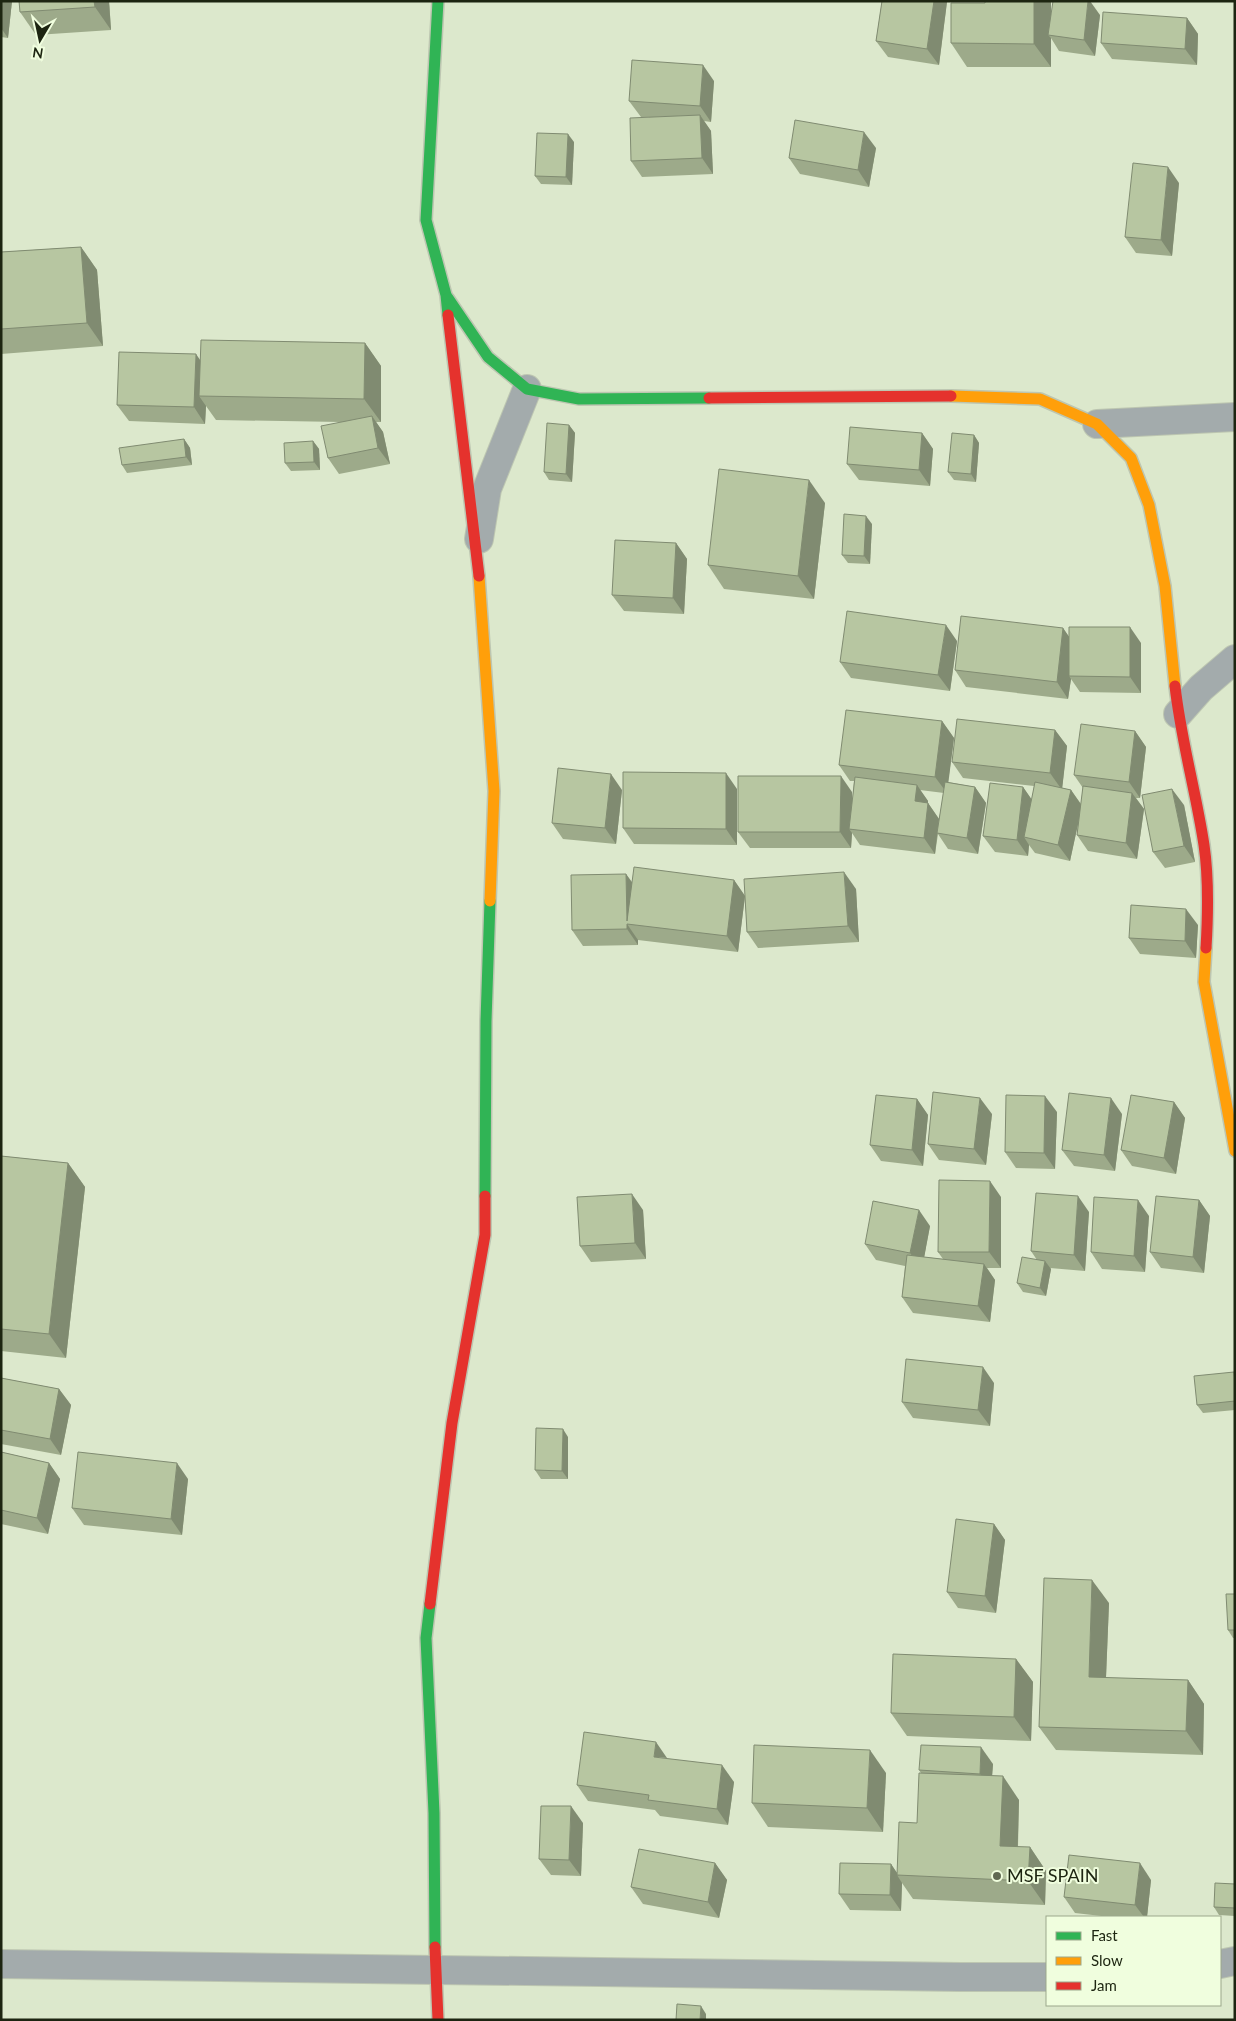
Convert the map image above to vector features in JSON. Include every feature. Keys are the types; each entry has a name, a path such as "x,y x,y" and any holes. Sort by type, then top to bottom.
{"street":[{"path":"438,1 426,220 446,295 477,551 494,791 486,1021 486,1235 452,1423 426,1638 434,1813 435,1969 438,2020"},
{"path":"446,295 488,357 527,389 579,399 937,396 1040,400 1097,424 1131,458 1149,505 1165,586 1178,714 1204,846 1208,918 1204,982 1235,1151"},
{"path":"477,551 488,489 527,389"},
{"path":"1097,424 1235,417"},
{"path":"1178,714 1201,688 1235,660"},
{"path":"1221,1964 1235,1961"},
{"path":"1,1964 1046,1977"}],"building":[{"path":"19,1 94,1 95,7 20,12"},
{"path":"882,1 934,1 927,49 876,41"},
{"path":"985,1 1034,1 1034,44 951,43 951,3 985,3"},
{"path":"1053,1 1088,1 1084,40 1048,35"},
{"path":"1103,12 1187,18 1185,49 1101,43"},
{"path":"632,60 703,65 700,106 629,101"},
{"path":"700,115 702,158 631,161 630,118"},
{"path":"795,120 864,132 858,170 789,158"},
{"path":"537,133 568,134 566,177 535,176"},
{"path":"1133,163 1168,167 1161,240 1125,237"},
{"path":"81,247 87,323 1,329 1,252"},
{"path":"201,340 365,343 364,399 199,396"},
{"path":"119,352 196,354 194,407 117,405"},
{"path":"372,416 378,448 328,458 321,426"},
{"path":"547,423 569,425 566,474 544,472"},
{"path":"850,427 922,433 919,470 847,464"},
{"path":"952,433 974,435 971,474 948,472"},
{"path":"184,439 186,457 122,465 119,448"},
{"path":"313,441 314,462 285,463 284,443"},
{"path":"719,469 809,480 798,576 708,565"},
{"path":"844,514 866,516 864,556 842,555"},
{"path":"615,540 676,543 673,598 612,595"},
{"path":"847,611 946,625 938,675 840,662"},
{"path":"961,616 1063,628 1057,682 955,670"},
{"path":"1069,627 1130,627 1130,677 1069,676"},
{"path":"846,710 942,721 935,777 839,765"},
{"path":"957,719 1055,730 1050,773 952,762"},
{"path":"1081,724 1135,731 1129,782 1074,775"},
{"path":"558,768 611,774 605,828 552,823"},
{"path":"623,772 726,773 726,829 623,828"},
{"path":"738,776 841,776 840,832 738,832"},
{"path":"855,777 917,785 915,801 928,803 924,838 849,829"},
{"path":"945,782 975,787 967,838 937,833"},
{"path":"1035,782 1071,790 1058,845 1024,837"},
{"path":"990,783 1023,787 1017,840 983,836"},
{"path":"1083,786 1132,793 1126,843 1077,835"},
{"path":"1172,789 1184,846 1153,852 1142,795"},
{"path":"634,867 734,880 727,936 627,924 627,929 572,930 571,875 626,874 627,921"},
{"path":"844,872 848,926 747,932 744,879"},
{"path":"1131,905 1186,909 1185,941 1129,938"},
{"path":"933,1092 980,1098 974,1149 928,1144"},
{"path":"1069,1093 1111,1098 1104,1155 1062,1150"},
{"path":"876,1095 917,1099 912,1150 870,1145"},
{"path":"1006,1095 1045,1096 1044,1153 1005,1152"},
{"path":"1131,1095 1174,1102 1164,1158 1121,1150"},
{"path":"1,1156 68,1163 49,1334 1,1329"},
{"path":"939,1180 990,1181 989,1252 938,1252"},
{"path":"1036,1193 1078,1196 1074,1255 1031,1251"},
{"path":"632,1194 635,1243 580,1246 577,1197"},
{"path":"1156,1196 1199,1200 1193,1257 1150,1252"},
{"path":"1094,1197 1138,1200 1134,1256 1091,1252"},
{"path":"873,1201 919,1210 910,1253 865,1244"},
{"path":"907,1255 984,1264 978,1306 902,1297"},
{"path":"1022,1257 1045,1261 1040,1288 1017,1283"},
{"path":"906,1359 983,1367 978,1410 902,1402"},
{"path":"1234,1372 1235,1401 1197,1405 1194,1376"},
{"path":"1,1378 59,1389 50,1439 1,1430"},
{"path":"536,1428 563,1429 562,1471 535,1470"},
{"path":"1,1452 49,1463 37,1518 1,1510"},
{"path":"78,1452 177,1463 171,1519 72,1508"},
{"path":"956,1519 994,1524 985,1596 947,1592"},
{"path":"1044,1578 1092,1580 1089,1677 1188,1680 1186,1731 1039,1727"},
{"path":"1226,1594 1235,1594 1235,1630 1228,1630"},
{"path":"893,1654 1016,1659 1014,1717 891,1713"},
{"path":"584,1732 656,1742 654,1757 722,1765 717,1809 648,1800 649,1795 577,1785"},
{"path":"754,1745 870,1750 867,1808 752,1803"},
{"path":"921,1745 981,1747 980,1774 919,1770"},
{"path":"919,1773 1003,1776 1000,1846 1030,1847 1028,1881 897,1875 899,1822 917,1823"},
{"path":"541,1806 571,1806 569,1860 539,1859"},
{"path":"639,1849 715,1863 708,1902 631,1887"},
{"path":"1069,1855 1140,1863 1135,1905 1064,1897"},
{"path":"840,1863 891,1864 890,1895 839,1894"},
{"path":"1215,1883 1235,1884 1235,1908 1214,1907"},
{"path":"677,2004 701,2006 700,2020 676,2020"}],"traffic: fast":[{"path":"438,1 426,220 446,295 448,315"},
{"path":"448,298 488,357 527,389 579,399 709,398"},
{"path":"485,1196 486,1021 490,901"},
{"path":"430,1604 426,1638 434,1813 435,1947"}],"traffic: slow":[{"path":"951,396 1040,399 1097,424 1131,458 1149,505 1165,586 1175,686"},
{"path":"479,576 494,791 490,901"},
{"path":"1206,948 1204,982 1235,1151"}],"traffic: jam":[{"path":"448,315 479,576"},
{"path":"709,398 951,396"},
{"path":"1175,686 1206,858 1208,897 1206,948"},
{"path":"430,1604 452,1423 485,1235 485,1196"},
{"path":"435,1947 438,2020"}],"place":[{"name":"MSF SPAIN","path":"997,1876"}]}
